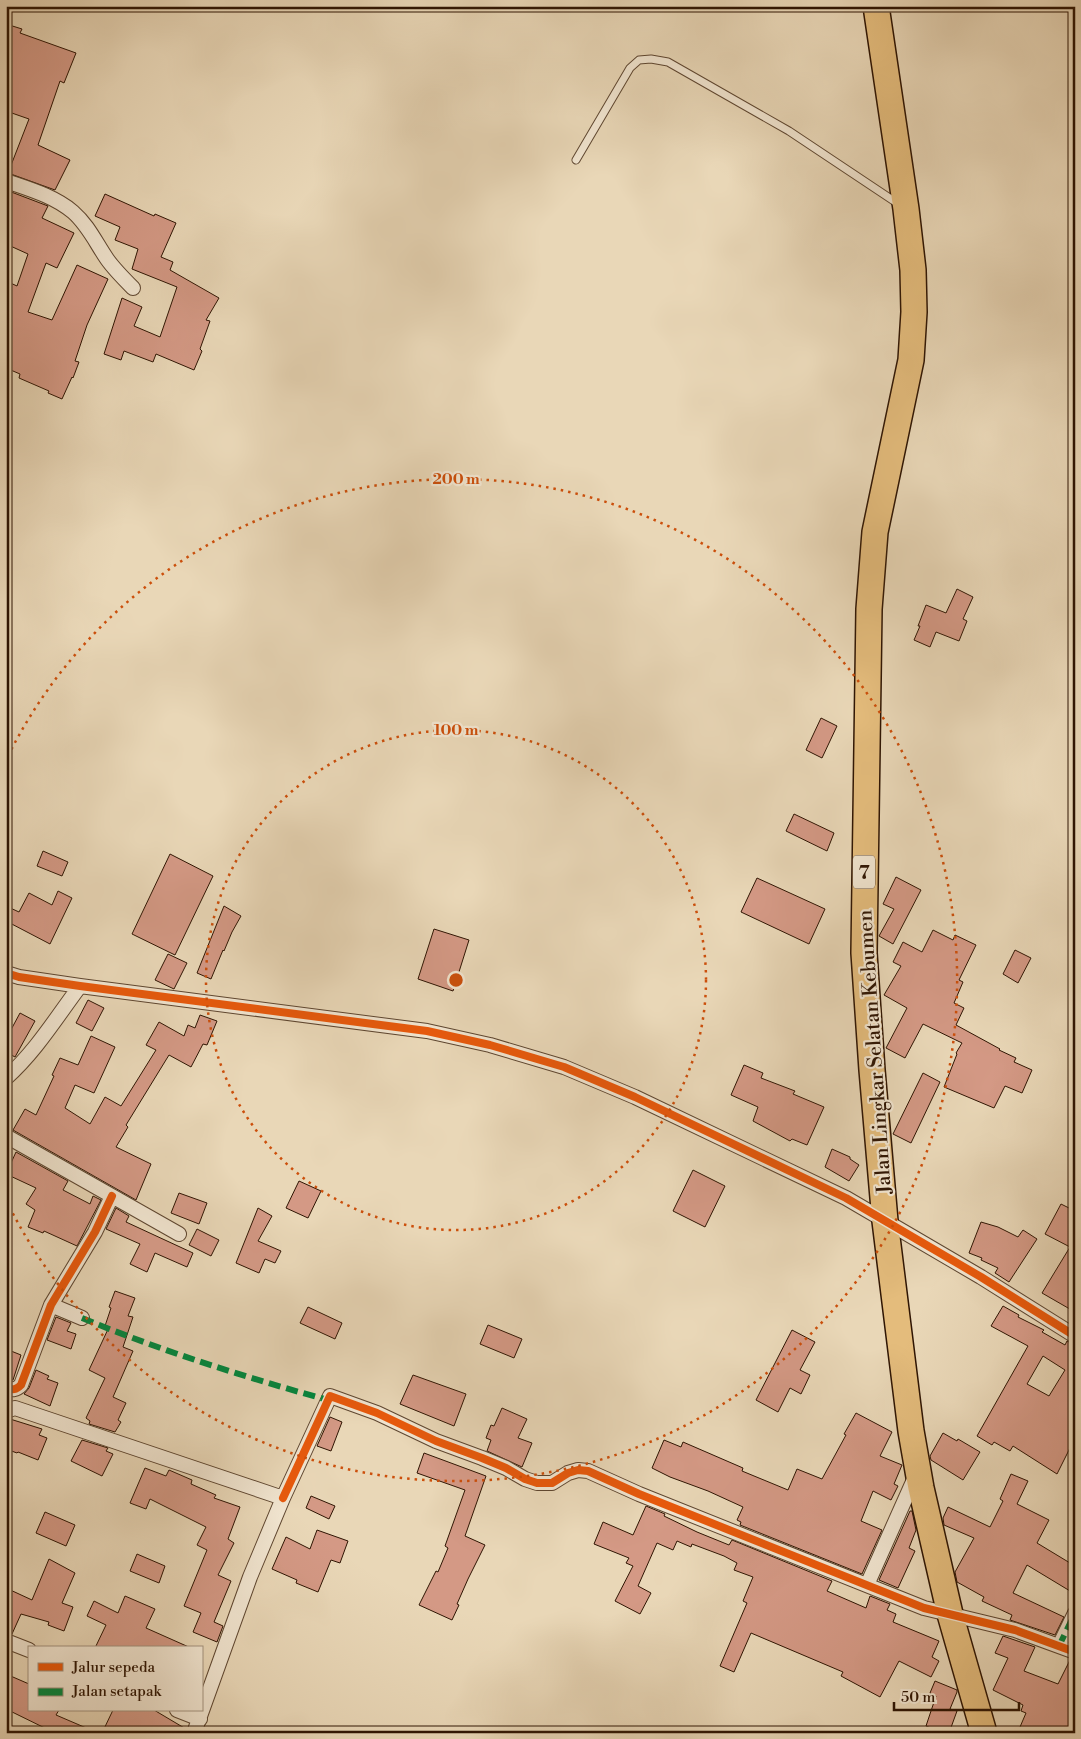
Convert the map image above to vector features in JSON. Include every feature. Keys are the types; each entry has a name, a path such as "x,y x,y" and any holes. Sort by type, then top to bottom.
{"highway":[{"name":"Jalan Lingkar Selatan Kebumen","path":"876,6 906,209 913,270 911,360 876,532 869,609 864,953 872,1070 886,1221 910,1431 950,1614 984,1733"}],"street":[{"path":"6,181 54,200 74,213 85,225 108,260 133,288"},
{"path":"6,974 80,986 427,1031 490,1045 564,1067 635,1097 846,1198 981,1277 1075,1336"},
{"path":"6,1078 36,1048 80,986"},
{"path":"6,1136 179,1234"},
{"path":"24,1410 12,1389 21,1385 51,1304 95,1232 112,1196"},
{"path":"51,1304 82,1318"},
{"path":"194,1733 250,1577 283,1498 330,1396 376,1413 436,1441 506,1468 525,1479 537,1483 552,1483 568,1473 578,1470 588,1471 640,1494 924,1608 1015,1630 1075,1652"},
{"path":"6,1410 15,1408 24,1410 283,1498"},
{"path":"867,1585 918,1470"},
{"path":"1059,1646 1075,1613"},
{"path":"6,1641 28,1650"},
{"path":"182,1712 200,1719"}],"lane":[{"path":"576,160 630,68 640,60 651,59 668,62 789,131 906,209"}],"building":[{"path":"6,24 22,29 20,33 76,53 64,83 60,81 38,145 70,160 55,190 8,173 29,119 6,111"},
{"path":"6,190 48,206 42,218 74,233 57,268 46,263 28,312 52,320 77,265 108,279 87,325 75,361 79,362 62,399 19,378 20,374 6,368 6,281 17,286 28,254 6,244"},
{"path":"105,194 154,216 155,214 176,223 161,257 173,262 170,270 219,298 206,320 210,321 200,349 202,351 194,370 156,354 153,362 124,351 121,360 104,354 122,298 142,307 134,326 160,337 177,287 132,269 138,249 115,240 120,227 95,216"},
{"path":"957,589 973,597 963,619 967,621 959,641 936,632 930,647 914,640 926,605 946,613"},
{"path":"821,718 837,726 822,758 806,750"},
{"path":"794,814 834,833 827,851 786,831"},
{"path":"43,851 68,862 62,876 37,866"},
{"path":"170,854 213,876 175,955 132,934"},
{"path":"896,877 921,890 893,944 879,936 894,909 883,904"},
{"path":"757,878 825,909 809,944 741,912"},
{"path":"58,891 72,898 50,944 6,921 6,906 19,912 29,893 52,905"},
{"path":"224,906 241,916 223,950 211,979 197,973"},
{"path":"434,929 469,940 453,991 418,979"},
{"path":"933,930 953,940 955,935 976,945 959,980 963,982 954,1003 964,1008 956,1025 1016,1058 1014,1062 1032,1070 1022,1093 1005,1086 994,1108 944,1087 956,1053 962,1043 923,1024 905,1058 886,1048 907,1008 884,995 901,966 893,962 903,942 922,952"},
{"path":"1015,950 1031,958 1018,983 1003,974"},
{"path":"168,954 187,963 174,989 155,980"},
{"path":"88,1000 104,1008 92,1031 76,1023"},
{"path":"20,1013 35,1021 15,1057 6,1052 6,1039"},
{"path":"200,1015 217,1021 207,1045 203,1044 191,1067 169,1055 126,1125 128,1127 116,1147 151,1164 136,1200 13,1130 25,1109 36,1115 60,1058 78,1065 91,1036 115,1047 94,1093 75,1085 65,1108 90,1124 105,1097 121,1106 156,1050 146,1045 159,1022 184,1036 188,1025 195,1028"},
{"path":"744,1065 763,1073 761,1078 795,1091 793,1094 824,1107 807,1145 792,1139 790,1141 753,1121 758,1107 731,1095"},
{"path":"923,1073 940,1082 911,1143 893,1134"},
{"path":"832,1149 850,1157 859,1165 849,1181 825,1167"},
{"path":"16,1152 68,1181 63,1190 90,1204 93,1196 101,1200 77,1246 44,1231 43,1233 28,1227 35,1210 26,1204 36,1188 6,1174"},
{"path":"693,1170 725,1186 705,1227 673,1211"},
{"path":"299,1181 321,1191 308,1218 286,1208"},
{"path":"179,1193 207,1203 199,1224 171,1213"},
{"path":"1061,1204 1075,1211 1075,1312 1042,1293 1070,1247 1045,1234"},
{"path":"116,1208 129,1216 126,1222 193,1253 187,1267 155,1253 147,1272 130,1264 140,1244 106,1229"},
{"path":"258,1208 272,1216 258,1241 281,1251 275,1263 265,1259 259,1273 236,1263"},
{"path":"981,1222 998,1227 1018,1237 1023,1230 1037,1239 1009,1282 995,1273 998,1268 981,1260 982,1258 969,1253"},
{"path":"197,1229 219,1240 211,1256 189,1245"},
{"path":"115,1291 135,1298 128,1316 133,1317 123,1347 133,1351 113,1397 126,1403 118,1420 121,1422 115,1432 89,1424 90,1421 86,1418 105,1378 89,1370 109,1327 105,1326"},
{"path":"1003,1306 1019,1315 1018,1317 1044,1330 1042,1332 1065,1345 1067,1341 1075,1345 1075,1438 1057,1474 1013,1446 1010,1451 994,1442 992,1445 977,1436 1028,1346 991,1326","holes":["1043,1356 1065,1370 1049,1396 1027,1384"]},
{"path":"308,1307 342,1323 335,1339 300,1323"},
{"path":"56,1317 71,1323 67,1331 76,1334 71,1349 47,1340"},
{"path":"488,1325 522,1339 514,1358 480,1344"},
{"path":"792,1330 815,1342 800,1370 810,1375 801,1394 790,1388 778,1412 756,1400"},
{"path":"6,1349 21,1355 13,1380 6,1379"},
{"path":"36,1370 49,1376 47,1379 58,1383 50,1406 24,1394 29,1388"},
{"path":"413,1375 466,1394 454,1426 400,1404"},
{"path":"502,1408 527,1419 518,1438 532,1443 522,1467 487,1451 491,1440 486,1438 491,1425 494,1426"},
{"path":"856,1413 892,1432 880,1456 902,1465 894,1484 898,1486 891,1500 873,1491 861,1521 882,1530 862,1574 740,1525 741,1522 737,1520 743,1507 652,1468 664,1440 681,1447 683,1442 743,1468 742,1471 788,1490 797,1469 822,1479"},
{"path":"330,1417 342,1422 331,1451 317,1446"},
{"path":"10,1419 42,1429 39,1435 47,1438 38,1460 6,1449 6,1420"},
{"path":"943,1433 957,1441 958,1439 980,1452 963,1480 931,1460 930,1456"},
{"path":"82,1440 108,1448 106,1451 113,1454 102,1476 71,1461"},
{"path":"424,1453 486,1476 465,1536 485,1545 457,1604 459,1605 452,1620 419,1605 436,1571 438,1572 448,1548 445,1546 465,1490 417,1473"},
{"path":"145,1468 166,1476 169,1470 192,1480 191,1484 216,1495 214,1498 240,1507 228,1539 234,1543 218,1575 231,1581 214,1622 223,1626 217,1642 193,1632 201,1613 184,1606 207,1550 197,1545 206,1527 150,1499 146,1509 130,1503"},
{"path":"1011,1474 1028,1481 1017,1504 1049,1520 1037,1543 1075,1566 1075,1594 1027,1565 1013,1593 1064,1617 1055,1635 1010,1620 1012,1615 982,1601 984,1597 957,1582 955,1572 974,1538 944,1525 943,1518 948,1507 990,1527 1003,1501 1000,1499"},
{"path":"311,1496 335,1506 329,1519 306,1508"},
{"path":"646,1506 665,1514 664,1516 697,1532 729,1545 732,1540 832,1581 827,1591 866,1608 870,1596 890,1604 887,1610 896,1614 893,1622 939,1641 932,1657 939,1661 931,1677 899,1661 880,1697 841,1676 843,1672 751,1633 734,1672 720,1666 747,1603 743,1601 753,1577 734,1570 737,1563 692,1544 691,1547 677,1541 673,1550 657,1543 638,1586 651,1593 640,1614 615,1601 633,1566 626,1563 629,1558 594,1544 603,1522 633,1535"},
{"path":"910,1511 912,1511 916,1530 909,1548 915,1551 898,1588 879,1580"},
{"path":"45,1512 75,1525 66,1546 36,1533"},
{"path":"317,1530 348,1541 340,1563 331,1560 318,1592 296,1583 297,1580 272,1569 286,1537 310,1549"},
{"path":"137,1554 165,1566 159,1583 130,1571"},
{"path":"49,1559 75,1573 62,1603 73,1607 64,1631 48,1625 49,1622 21,1614 12,1634 6,1632 6,1588 32,1600"},
{"path":"125,1596 155,1609 146,1628 186,1646 96,1646 106,1625 87,1616 94,1601 118,1613"},
{"path":"1003,1636 1035,1647 1024,1671 1058,1684 1070,1660 1075,1661 1075,1733 1034,1733 1020,1727 1026,1713 1021,1711 1023,1705 993,1690 1008,1658 995,1653"},
{"path":"6,1674 28,1684 28,1712 58,1712 56,1715 98,1733 55,1733 6,1709"},
{"path":"935,1681 957,1690 950,1709 957,1711 949,1733 943,1733 926,1726 936,1696 930,1693"},
{"path":"112,1712 157,1712 186,1729 185,1733 102,1733"}],"marked path":[{"path":"82,1318 142,1342 204,1363 328,1400"},
{"path":"1059,1646 1075,1613"}],"cycle path":[{"path":"6,973 19,977 80,986 427,1031 490,1045 564,1067 635,1097 846,1198 981,1277 1075,1336"},
{"path":"6,1388 14,1389 21,1385 51,1305 95,1232 112,1196"},
{"path":"283,1498 330,1396 377,1413 436,1441 506,1468 525,1479 537,1483 552,1483 568,1473 578,1470 588,1471 639,1494 924,1608 1015,1630 1075,1652"}]}
